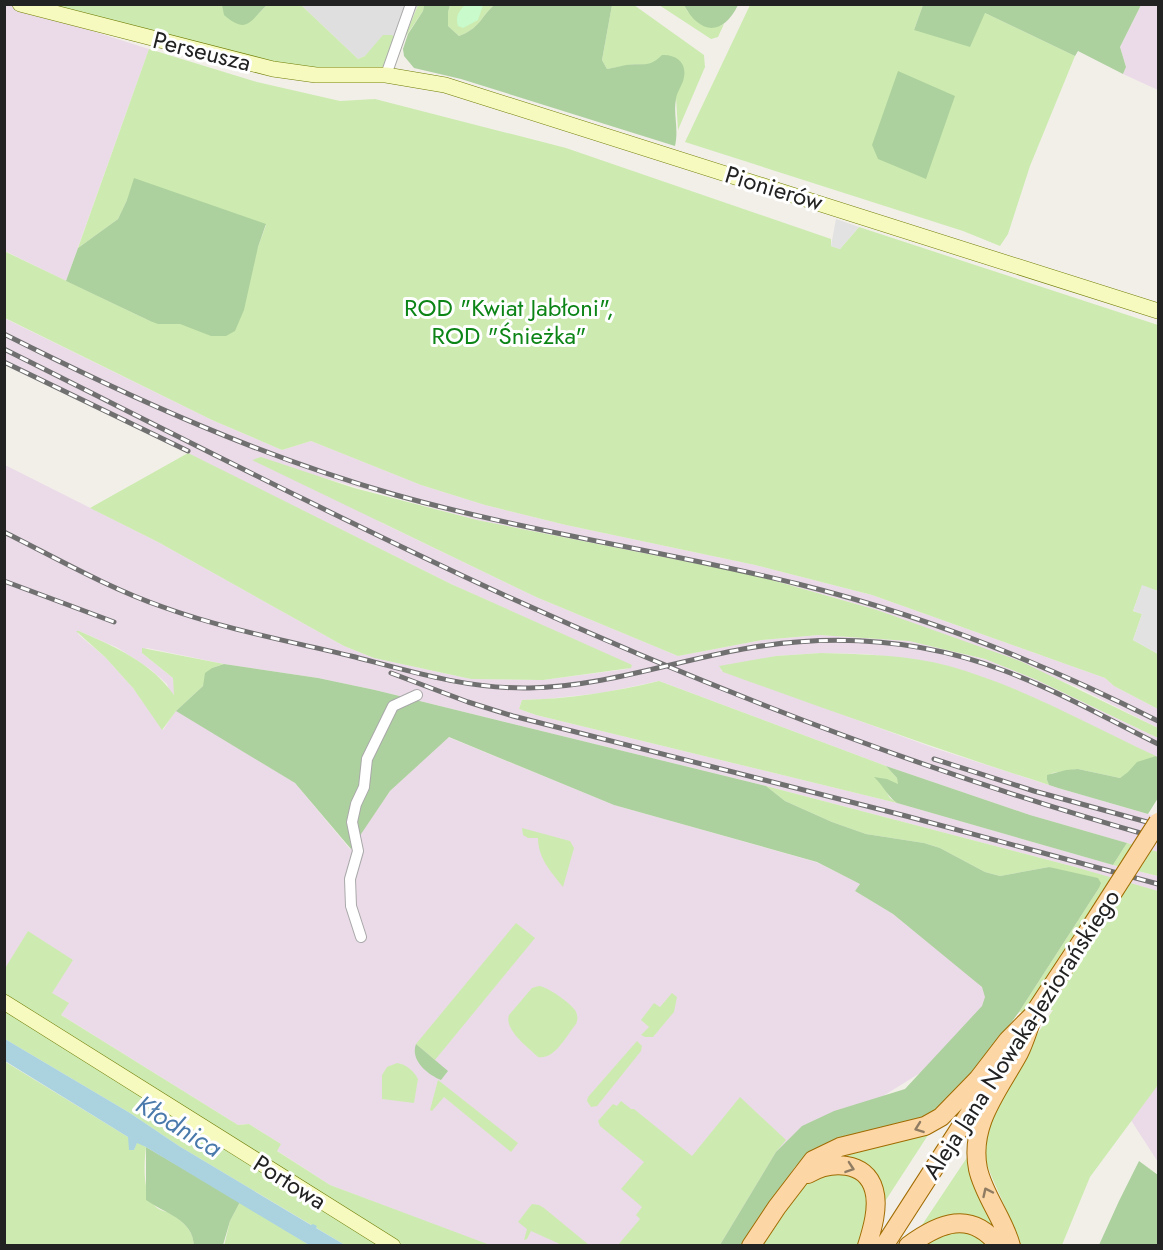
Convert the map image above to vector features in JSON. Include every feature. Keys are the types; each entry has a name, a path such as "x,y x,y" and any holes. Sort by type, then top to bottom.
{"main road":[{"name":"Aleja Jana Nowaka-Jeziorańskiego","path":"884,1245 1158,822"},
{"path":"751,1245 813,1160 840,1147 906,1132 925,1126 941,1117 978,1079 1008,1040 1034,1014"},
{"path":"1011,1245 983,1185 978,1168 978,1136 986,1109 1020,1052 1034,1014"},
{"path":"796,1181 813,1171 834,1164 850,1166 866,1177 874,1190 875,1201 867,1245"},
{"path":"908,1245 919,1237 950,1223 977,1226 999,1245"}],"street":[{"name":"Perseusza","path":"20,4 273,69 316,75 386,75"},
{"path":"386,75 411,4"},
{"name":"Pionierów","path":"386,75 430,81 465,91 1158,311"},
{"path":"361,937 351,906 350,879 358,851 352,822 356,804 364,788 367,759 393,706 417,695"},
{"name":"Portowa","path":"4,1002 393,1245"}],"shaded area":[{"path":"5,5 149,49 66,281 5,251"},
{"path":"301,5 418,5 404,39 358,59"},
{"path":"1141,5 1158,5 1158,90 1123,74 1126,67 1120,47"},
{"path":"836,219 859,227 840,249 831,246"},
{"path":"4,318 212,420 282,450 311,441 421,485 485,505 566,525 755,565 872,595 1105,678 1114,686 1158,709 1158,728 1077,687 877,610 754,575 477,520 309,474 380,522 536,597 678,656 762,640 819,635 909,641 985,659 1037,680 1158,738 1158,758 1041,701 978,676 948,666 908,659 866,654 821,653 776,656 720,670 934,748 1158,817 1158,852 1030,815 886,766 659,681 602,693 522,700 519,709 897,803 1158,876 1158,1162 1059,1009 1137,886 1075,867 766,786 375,690 147,648 142,653 173,678 177,711 295,783 350,849 390,791 448,737 614,805 816,862 861,884 855,891 893,914 985,991 1019,1012 862,1109 799,1135 723,1245 490,1246 330,1185 276,1150 281,1144 249,1124 238,1125 5,980 5,465 158,542 344,646 374,658 471,679 543,680 627,669 632,666 451,584 5,363","holes":["79,631 118,648 150,669 167,684 176,710 163,730 133,688 106,658 78,634"]},
{"path":"1142,585 1158,591 1158,654 1133,640 1142,614 1133,611"}],"green space":[{"path":"222,4 267,5 248,24 243,25 224,15"},
{"path":"923,4 1141,5 1120,47 1126,67 1123,74 1078,51 1075,56 985,13 970,47 914,30"},
{"path":"24,5 222,5 258,14 267,5 301,5 358,59 365,56 383,35 404,39 386,75 316,75"},
{"path":"418,5 424,5 423,11 404,39"},
{"path":"424,5 450,5 448,26 459,36 476,26 494,5 612,5 602,60 607,69 649,64 662,55 679,60 684,67 683,80 675,105 675,146 461,79 414,68 404,56 403,49 408,34 423,11"},
{"path":"450,5 494,5 476,26 459,36 448,26"},
{"path":"465,5 483,5 478,20 463,28 458,26 457,17"},
{"path":"612,5 634,5 704,55 705,67 678,130 676,97 656,62 607,69 602,60"},
{"path":"659,5 684,5 688,12 720,26 724,24 718,37 711,39"},
{"path":"684,5 738,5 725,22 719,27 711,28 697,22"},
{"path":"750,5 923,5 914,30 985,13 1075,56 1030,166 1008,234 1000,246 963,231 685,142"},
{"name":"ROD \"Kwiat Jabłoni\", ROD \"Śnieżka\"","path":"149,49 257,82 340,101 375,99 566,148 831,239 831,246 840,249 859,227 1158,325 1158,591 1142,586 1133,611 1142,614 1133,640 1158,654 1158,709 1114,686 1105,678 872,595 755,565 566,525 485,505 421,485 311,441 282,450 212,420 5,318 4,251 150,321 258,247 266,225 127,200 118,219 78,248"},
{"path":"898,71 955,96 926,179 878,159 872,145"},
{"path":"134,178 266,224 258,247 244,310 235,331 226,336 211,336 180,324 158,324 66,281 78,248 118,219"},
{"path":"188,453 451,584 630,664 631,668 543,680 471,679 374,658 344,646 158,542 90,508"},
{"path":"261,457 354,488 477,520 754,575 877,610 1020,661 1158,728 1158,738 1037,680 985,659 909,641 819,635 762,640 678,656 536,597 252,460"},
{"path":"76,631 106,643 143,664 165,683 174,695 173,678 142,653 142,648 224,664 212,668 203,686 176,711 162,730 133,688 106,658"},
{"path":"821,653 902,657 933,662 976,674 1028,695 1156,756 1120,778 1078,769 1052,773 1047,780 1049,785 764,687 723,672 719,666 776,656"},
{"path":"224,664 318,678 375,690 766,786 785,801 832,822 866,834 924,843 940,848 985,872 1000,876 1049,867 1098,878 1101,883 1019,1012 972,1076 935,1113 909,1124 814,1152 795,1167 741,1245 720,1245 776,1152 802,1126 834,1111 905,1089 982,1006 985,997 982,987 893,914 855,891 860,884 817,862 614,805 449,737 390,791 351,849 295,783 176,711 203,686 205,673"},
{"path":"659,681 886,766 897,778 899,784 881,783 890,798 897,803 519,709 522,700 591,694"},
{"path":"1156,756 1158,758 1158,798 1148,814 1049,785 1047,780 1047,775 1078,769 1120,778 1137,762"},
{"path":"886,766 1030,815 1127,843 1113,865 897,803 874,777 898,784 897,778"},
{"path":"766,786 1158,891 1158,1085 1090,1177 1062,1245 1019,1245 985,1159 984,1144 997,1105 1008,1083 1053,1010 1019,1012 1099,888 1049,867 1000,876 985,872 940,848 924,843 866,834 832,822 785,801"},
{"path":"522,828 570,841 574,848 563,887 543,858 538,838 528,838 523,835"},
{"path":"1127,843 1158,852 1158,876 1113,865"},
{"path":"516,923 535,938 435,1060 416,1044"},
{"path":"28,931 73,960 52,993 69,1003 61,1015 238,1125 249,1124 281,1144 277,1151 330,1185 490,1245 345,1245 5,1039 4,970"},
{"path":"539,986 553,992 568,1003 577,1014 576,1024 560,1046 544,1057 538,1057 523,1043 513,1032 508,1021 509,1015 532,988"},
{"path":"672,993 677,997 674,1012 653,1037 641,1035 649,1027 641,1020 654,1003 660,1007"},
{"path":"637,1041 642,1046 641,1051 597,1106 591,1107 587,1101 588,1097"},
{"path":"416,1044 448,1071 441,1080 421,1066 415,1056"},
{"path":"4,1061 128,1137 134,1150 137,1142 146,1147 145,1178 148,1195 157,1208 182,1222 192,1235 194,1245 5,1245"},
{"path":"397,1063 409,1068 418,1079 414,1103 382,1099 382,1075 387,1067"},
{"path":"438,1080 518,1143 511,1152 444,1097 432,1111 430,1110"},
{"path":"740,1097 786,1140 776,1152 720,1245 618,1245 640,1219 636,1215 642,1207 621,1189 644,1162 600,1126 598,1121 613,1104 617,1106 621,1101 692,1156"},
{"path":"932,1129 882,1206 881,1188 834,1155"},
{"path":"146,1147 240,1202 230,1221 223,1245 194,1246 189,1229 183,1223 146,1200"},
{"path":"970,1153 1002,1234 923,1227 922,1225"},
{"path":"1139,1161 1158,1175 1158,1245 1099,1245 1119,1201"},
{"path":"848,1172 863,1184 868,1198 860,1245 759,1246 787,1204 804,1185 824,1173"},
{"path":"240,1202 309,1245 224,1246 230,1221"},
{"path":"532,1204 544,1208 589,1245 562,1245 531,1231 524,1240 527,1229 518,1222"},
{"path":"963,1229 993,1246 918,1246 935,1235"}],"water":[{"path":"5,1039 345,1245 309,1245 146,1147 137,1143 134,1150 129,1150 128,1137 5,1061"}],"railway":[{"path":"4,334 100,381 196,424 345,480 496,520 748,572 845,596 982,642 1071,679 1158,721"},
{"path":"4,349 430,560 654,661 820,727 904,757 988,786 1158,838"},
{"path":"4,362 188,451"},
{"path":"4,532 122,591 186,615 416,673 461,682 506,688 556,687 610,679 716,654 776,644 843,640 876,642 941,652 1005,671 1064,696 1158,744"},
{"path":"4,581 114,622"},
{"path":"391,673 513,716 906,816 1158,884"},
{"path":"934,759 1034,791 1158,825"}],"water label":[{"name":"Kłodnica","path":"179,1126"}]}
